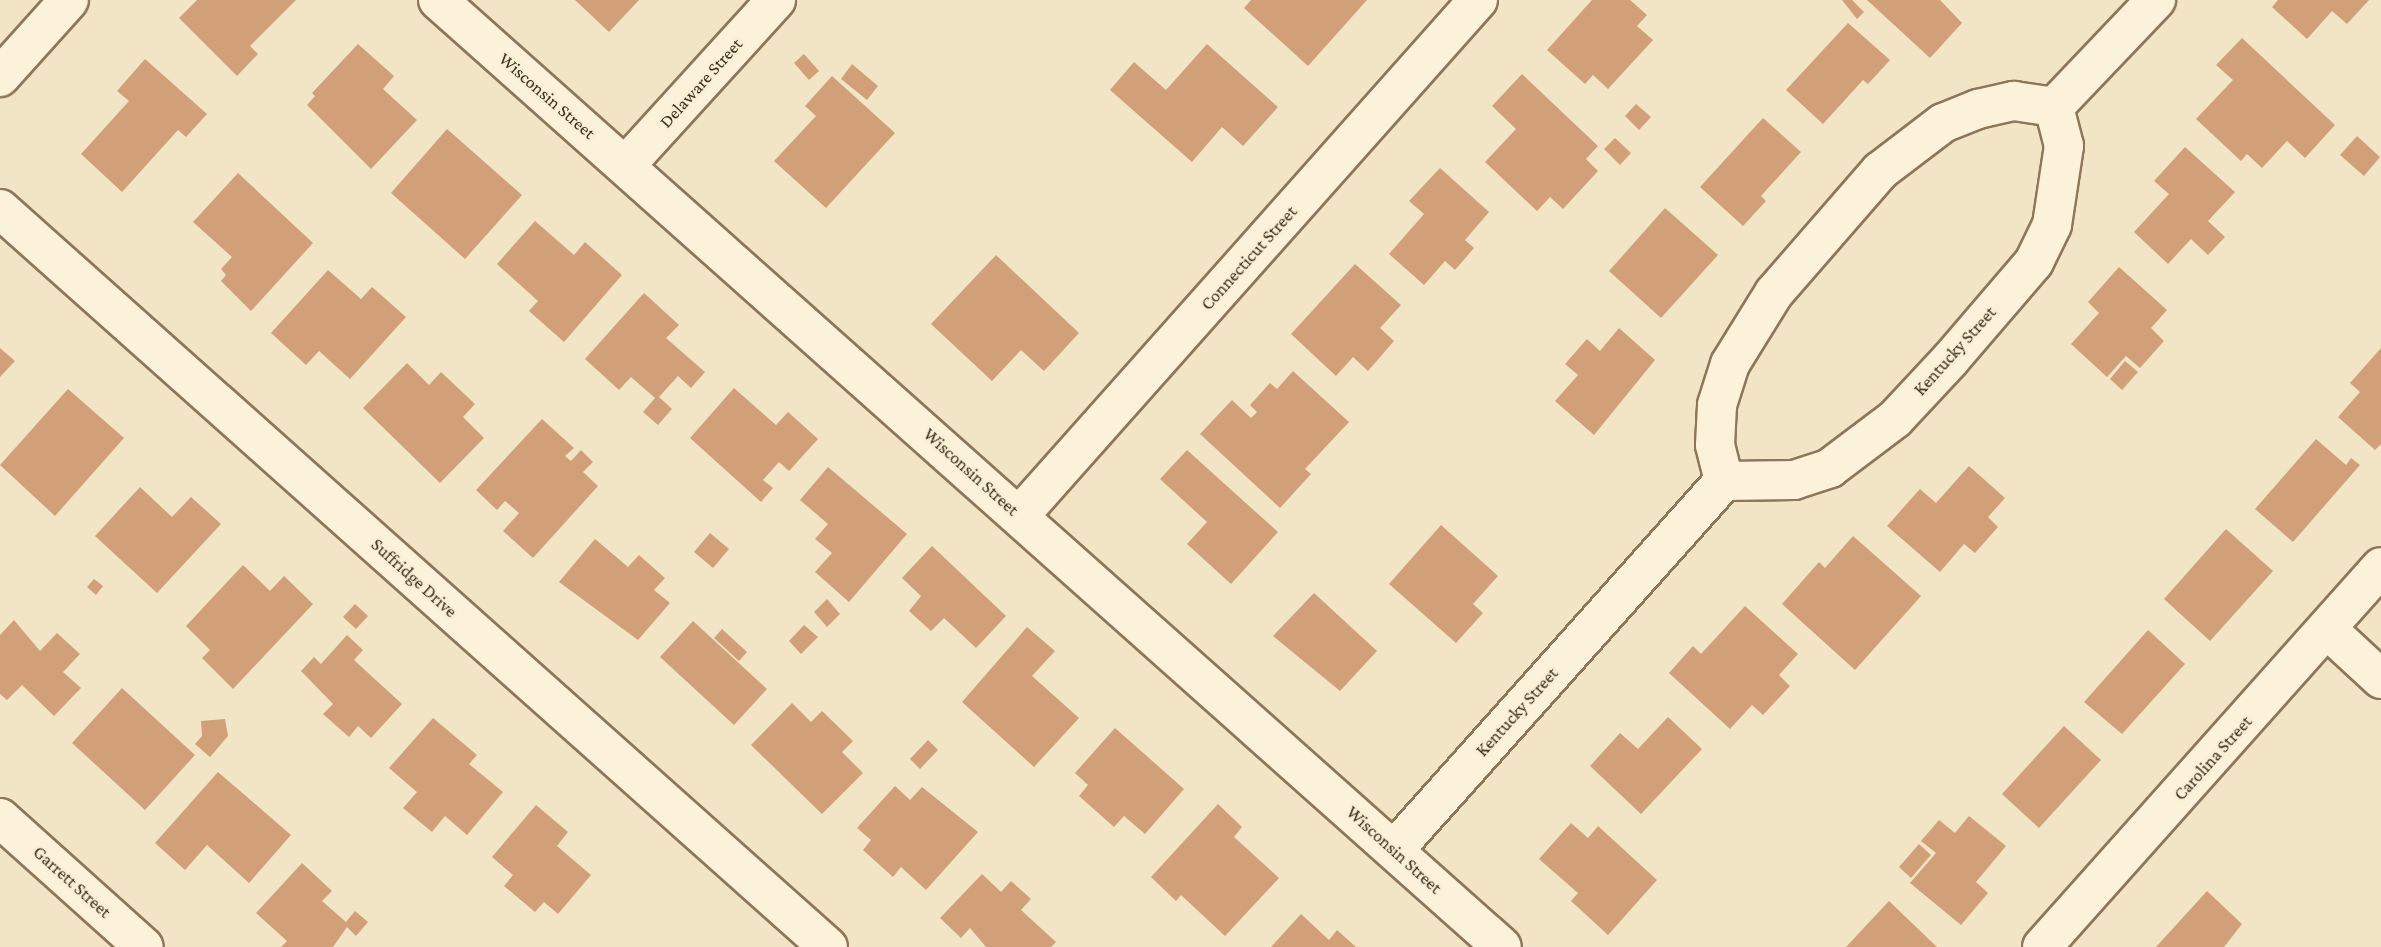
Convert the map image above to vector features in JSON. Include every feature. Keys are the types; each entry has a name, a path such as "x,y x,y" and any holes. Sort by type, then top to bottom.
{"street":[{"path":"0,77 69,0"},
{"name":"Wisconsin Street","path":"438,0 1020,515 1502,947"},
{"name":"Delaware Street","path":"626,165 776,0"},
{"name":"Connecticut Street","path":"1020,515 1478,0"},
{"path":"1724,481 1715,445 1717,405 1730,364 1774,293 1880,170 1943,123 1978,109 2014,102 2054,107 2156,0"},
{"name":"Kentucky Street","path":"1394,850 1724,481 1794,480 1830,468 1895,419 1950,360 2034,262 2052,225 2064,146 2054,107"},
{"name":"Suffridge Drive","path":"0,209 828,947"},
{"name":"Carolina Street","path":"2044,946 2328,630 2381,567"},
{"path":"2328,630 2381,679"},
{"name":"Garrett Street","path":"0,818 145,947"}],"building":[{"path":"197,0 296,0 250,46 258,54 237,76 179,18"},
{"path":"575,0 639,0 609,32"},
{"path":"1251,0 1367,0 1308,66 1244,8"},
{"path":"1592,0 1630,0 1647,15 1637,26 1653,40 1608,89 1593,75 1585,84 1547,50"},
{"path":"1842,0 1852,0 1864,12 1857,19"},
{"path":"1867,0 1940,0 1962,23 1930,58"},
{"path":"2278,0 2369,0 2347,24 2332,11 2307,39 2272,7"},
{"path":"1848,23 1890,60 1868,84 1863,80 1823,124 1786,90"},
{"path":"2242,38 2335,125 2305,158 2287,141 2262,168 2247,154 2241,161 2196,119 2233,80 2216,65"},
{"path":"358,44 394,76 383,89 417,120 371,169 307,105 315,96 312,93"},
{"path":"1207,44 1278,107 1243,146 1222,127 1192,162 1110,90 1134,62 1166,90"},
{"path":"804,54 819,71 809,80 794,63"},
{"path":"145,59 207,114 186,137 178,130 122,192 81,154 129,101 117,91"},
{"path":"852,64 878,86 867,100 841,79"},
{"path":"1522,74 1598,146 1586,159 1598,171 1563,209 1550,197 1537,211 1485,162 1516,129 1492,106"},
{"path":"832,76 895,133 826,208 774,161 816,116 805,106"},
{"path":"1636,104 1651,117 1639,130 1625,116"},
{"path":"1763,118 1801,152 1761,196 1766,201 1743,226 1700,187"},
{"path":"447,129 522,195 465,259 391,193"},
{"path":"2357,136 2380,157 2364,176 2340,155"},
{"path":"1615,138 1631,153 1620,165 1604,149"},
{"path":"2185,147 2235,192 2208,221 2225,237 2208,255 2191,239 2168,264 2134,232 2169,194 2154,181"},
{"path":"1440,168 1489,212 1465,240 1474,248 1455,270 1445,261 1424,285 1389,254 1424,214 1409,201"},
{"path":"238,173 313,243 251,311 221,281 226,275 221,269 232,257 193,222"},
{"path":"1665,208 1718,255 1661,318 1609,271"},
{"path":"535,221 574,255 585,242 622,275 564,342 529,311 538,301 497,264"},
{"path":"996,255 1079,333 1044,371 1021,350 992,381 931,324"},
{"path":"1355,264 1401,305 1380,328 1394,341 1368,371 1353,357 1336,376 1291,334"},
{"path":"2119,267 2167,310 2151,328 2164,341 2140,368 2126,356 2107,377 2071,344 2099,313 2088,302"},
{"path":"328,270 361,299 372,287 406,317 350,379 319,351 306,365 271,333"},
{"path":"644,293 679,325 666,338 705,372 691,388 678,376 659,397 672,409 658,425 643,412 655,398 631,377 619,390 585,359"},
{"path":"1619,328 1655,360 1594,435 1555,401 1578,375 1565,364 1587,339 1600,351"},
{"path":"0,348 15,361 0,377"},
{"path":"2381,348 2381,444 2375,450 2338,417 2360,392 2350,383"},
{"path":"2125,361 2138,372 2122,390 2110,379"},
{"path":"407,363 429,385 441,372 475,404 463,417 484,438 440,483 363,408"},
{"path":"1293,371 1349,422 1305,469 1311,474 1280,508 1200,434 1232,400 1251,418 1257,412 1250,405 1270,383 1277,389"},
{"path":"734,388 776,425 788,412 818,439 789,471 779,462 763,480 773,488 761,502 690,438"},
{"path":"68,389 124,438 55,516 0,465"},
{"path":"542,419 574,448 565,456 571,461 581,450 593,462 583,472 598,486 533,558 503,531 519,513 505,501 497,510 476,490"},
{"path":"2316,439 2346,465 2351,458 2360,465 2293,542 2255,509"},
{"path":"1187,450 1278,532 1231,584 1187,544 1207,522 1160,479"},
{"path":"1969,466 2005,498 1988,517 1998,527 1975,553 1964,544 1940,572 1887,526 1920,489 1936,503"},
{"path":"828,467 907,534 849,602 815,572 832,553 815,539 828,524 800,500"},
{"path":"140,487 172,517 191,497 221,524 157,593 95,536"},
{"path":"1441,525 1498,576 1473,604 1483,613 1456,643 1389,584"},
{"path":"2226,529 2273,571 2210,641 2164,599"},
{"path":"710,533 729,549 713,568 694,552"},
{"path":"1853,536 1921,596 1855,670 1782,604 1819,562 1825,568"},
{"path":"595,539 628,567 639,555 665,578 654,590 670,603 638,640 559,582"},
{"path":"932,546 1006,616 976,648 944,618 931,631 909,611 921,596 902,578"},
{"path":"243,565 270,591 284,576 313,604 233,689 202,658 210,650 186,626"},
{"path":"94,579 103,586 96,595 87,587"},
{"path":"1314,593 1377,651 1340,691 1273,636"},
{"path":"827,599 840,614 827,627 814,612"},
{"path":"355,604 368,616 356,629 343,617"},
{"path":"1745,606 1798,654 1779,675 1790,686 1763,715 1752,705 1730,729 1669,673 1693,646 1701,654"},
{"path":"14,620 40,651 57,633 80,654 63,672 81,688 54,716 22,685 7,700 0,694 0,635"},
{"path":"693,621 767,689 734,725 660,657"},
{"path":"804,625 818,637 801,654 789,641"},
{"path":"1027,627 1055,651 1032,676 1079,718 1034,767 962,702"},
{"path":"722,629 747,652 739,661 714,638"},
{"path":"2148,630 2185,664 2122,734 2084,702"},
{"path":"347,635 363,650 354,660 402,704 371,738 358,726 349,737 323,714 333,704 301,671 314,657 321,664"},
{"path":"122,688 195,755 145,810 72,743"},
{"path":"792,703 811,722 822,711 853,741 842,752 863,773 822,814 751,745"},
{"path":"1668,717 1702,749 1641,814 1590,766 1620,733 1638,749"},
{"path":"433,718 477,755 469,764 503,792 467,835 445,816 432,832 403,808 417,792 389,768"},
{"path":"225,719 228,736 210,757 195,744 202,736 201,721"},
{"path":"2064,726 2101,760 2039,828 2002,794"},
{"path":"1115,728 1184,789 1145,834 1124,816 1114,827 1079,796 1088,785 1075,773"},
{"path":"928,740 938,750 920,769 910,759"},
{"path":"218,772 291,835 249,883 207,845 185,870 155,843"},
{"path":"895,786 910,800 922,787 978,832 926,890 901,867 893,877 863,850 871,840 857,828"},
{"path":"1218,804 1242,827 1234,837 1279,878 1225,936 1181,895 1176,901 1151,877"},
{"path":"536,805 568,832 557,846 591,875 558,914 544,902 535,912 504,886 513,875 492,857"},
{"path":"1969,816 2006,846 1976,882 1988,893 1961,925 1910,883 1936,853 1921,841 1939,820 1955,833"},
{"path":"1571,823 1588,838 1598,826 1657,880 1608,935 1571,901 1578,893 1539,859"},
{"path":"1919,844 1931,855 1911,878 1899,867"},
{"path":"302,863 332,891 322,901 346,922 355,911 368,922 356,936 347,927 333,947 281,947 287,941 256,913"},
{"path":"982,874 1001,892 1011,881 1031,899 1021,910 1056,942 1051,947 986,947 970,928 961,938 940,918"},
{"path":"2207,891 2242,924 2224,947 2156,947"},
{"path":"1889,901 1937,947 1846,947"},
{"path":"1301,914 1329,940 1337,930 1356,947 1271,947"}]}
